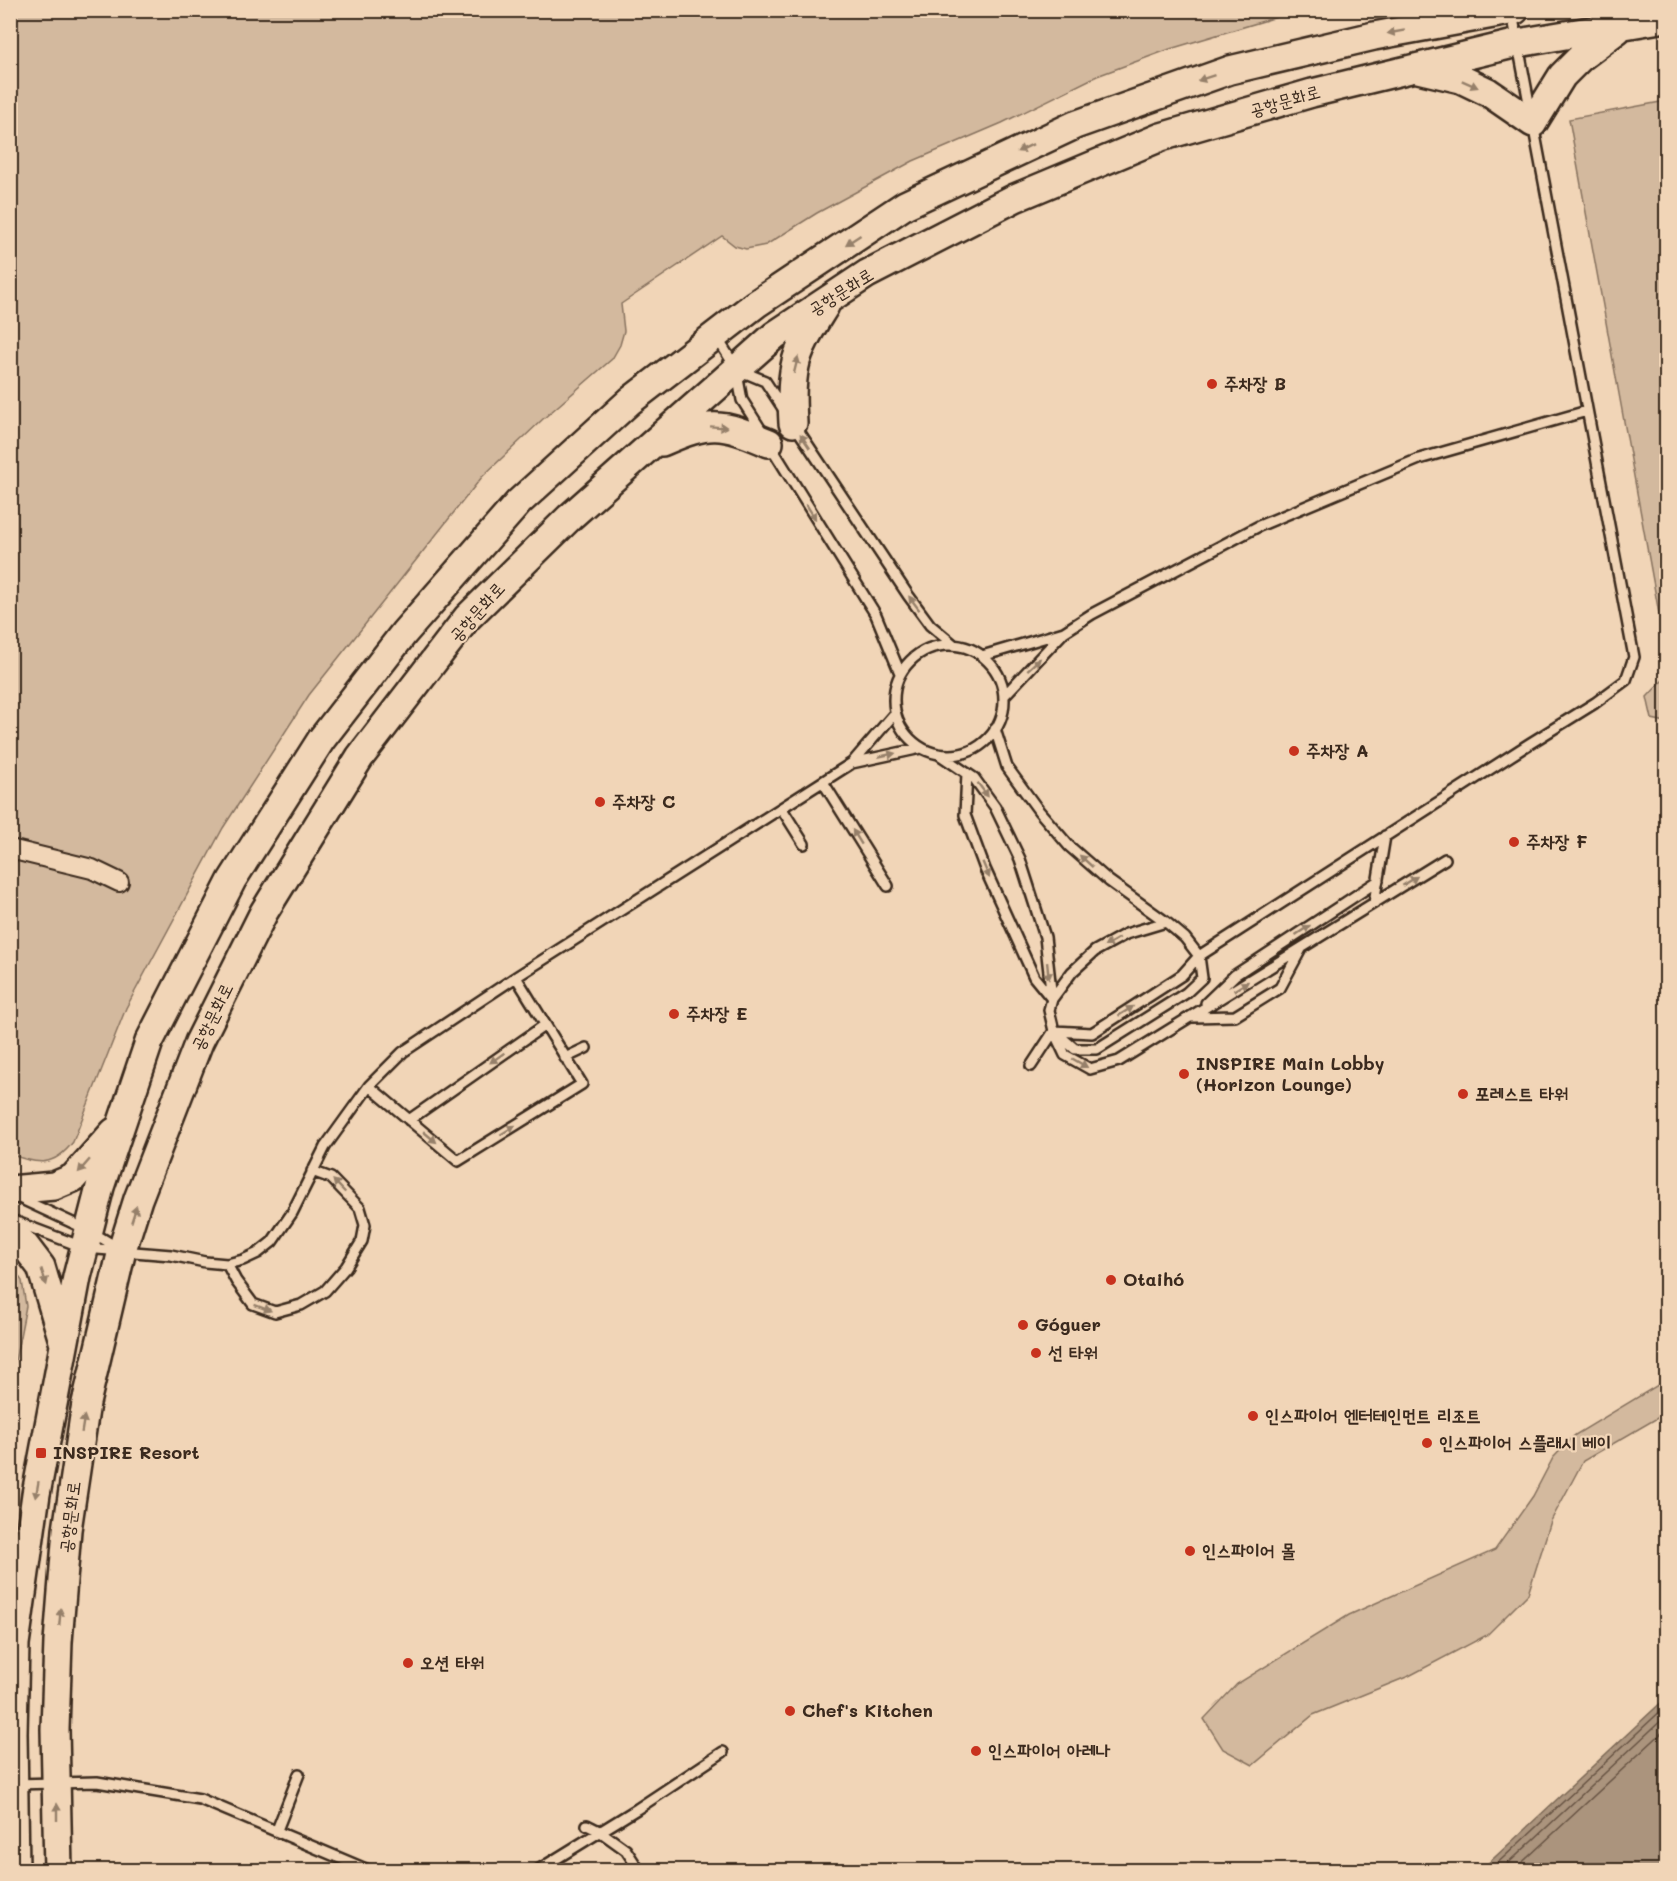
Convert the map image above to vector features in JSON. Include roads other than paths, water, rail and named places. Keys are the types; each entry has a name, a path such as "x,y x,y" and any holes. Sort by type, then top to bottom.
{"street":[{"name":"공항문화로","path":"15,1870 15,1644 36,1494 77,1277 100,1187 149,1042 232,880 321,740 404,633 519,502 630,401 756,304 905,205 1074,124 1230,70 1374,36 1513,11"},
{"name":"공항문화로","path":"57,1870 57,1783 54,1729 67,1530 86,1403 122,1250 138,1199 199,1042 264,912 360,757 467,618 570,517 775,335 867,274 1015,198 1161,137 1312,93 1518,43 1666,18"},
{"path":"1414,68 1461,79 1488,92 1533,123 1562,76 1581,57 1621,27"},
{"path":"793,423 792,391 795,363 810,330 830,298"},
{"path":"644,450 693,429 716,426 740,430 769,443"},
{"path":"10,849 92,869 119,882"},
{"path":"10,1192 54,1186 73,1178 122,1122"},
{"path":"10,1230 41,1267 65,1345"}],"lane":[{"path":"1054,1031 1092,1033 1182,975 1199,956 1528,744 1595,704 1626,680 1634,657 1513,11"},
{"path":"715,334 736,368 742,400 876,615 900,673"},
{"path":"736,368 765,381 908,595 930,625 954,645"},
{"path":"1004,696 1064,632 1092,614 1259,526 1419,459 1587,411"},
{"path":"982,656 1064,632"},
{"path":"938,754 954,755 970,751 984,742 995,729 1002,713 1004,696 1001,681 993,667 969,648 938,645 910,660 900,673 894,693 895,713 905,733 921,748 938,754 974,778 995,807 1020,859 1045,937 1052,999 1050,1011 1054,1031 1065,1055 1090,1070 1119,1060 1445,859"},
{"path":"10,1220 122,1250 171,1255 205,1262 228,1264 258,1253 272,1242 292,1214 325,1147 369,1086 403,1052 516,976 852,763 895,713"},
{"path":"995,729 1006,766 1039,811 1069,846 1108,881 1185,938 1199,956 1202,978 1186,993 1097,1049 1075,1049 1054,1031"},
{"path":"852,763 921,748"},
{"path":"967,773 965,815 985,869 1034,977 1052,999"},
{"path":"823,782 888,886"},
{"path":"782,809 804,844"},
{"path":"1374,903 1385,836"},
{"path":"1191,1017 1235,975 1378,881"},
{"path":"1052,999 1072,972 1095,951 1126,933 1166,922"},
{"path":"1191,1017 1235,1016 1280,988 1301,948"},
{"path":"369,1086 458,1161 582,1084 516,976"},
{"path":"409,1120 545,1025"},
{"path":"1031,1066 1054,1031"},
{"path":"565,1058 586,1048"},
{"path":"228,1264 236,1281 253,1304 275,1312 301,1305 325,1291 346,1267 362,1240 365,1225 360,1208 331,1178 312,1171"},
{"path":"10,1192 87,1239 122,1250"},
{"path":"538,1870 601,1832 723,1752"},
{"path":"277,1830 299,1774"},
{"path":"14,1784 97,1782 200,1798 368,1870"},
{"path":"587,1825 626,1850 639,1870"}],"water":[{"path":"1666,1698 1666,1870 1481,1870"}],"place":[{"name":"주차장 B","path":"1212,384"},
{"name":"주차장 A","path":"1294,751"},
{"name":"주차장 C","path":"600,802"},
{"name":"주차장 F","path":"1514,842"},
{"name":"주차장 E","path":"674,1014"},
{"name":"INSPIRE Main Lobby (Horizon Lounge)","path":"1184,1074"},
{"name":"포레스트 타워","path":"1463,1094"},
{"name":"Otaihó","path":"1111,1280"},
{"name":"Góguer","path":"1023,1325"},
{"name":"선 타워","path":"1036,1353"},
{"name":"인스파이어 엔터테인먼트 리조트","path":"1253,1416"},
{"name":"인스파이어 스플래시 베이","path":"1427,1443"},
{"name":"INSPIRE Resort","path":"41,1453"},
{"name":"인스파이어 몰","path":"1190,1551"},
{"name":"오션 타워","path":"408,1663"},
{"name":"Chef's Kitchen","path":"790,1711"},
{"name":"인스파이어 아레나","path":"976,1751"}]}
